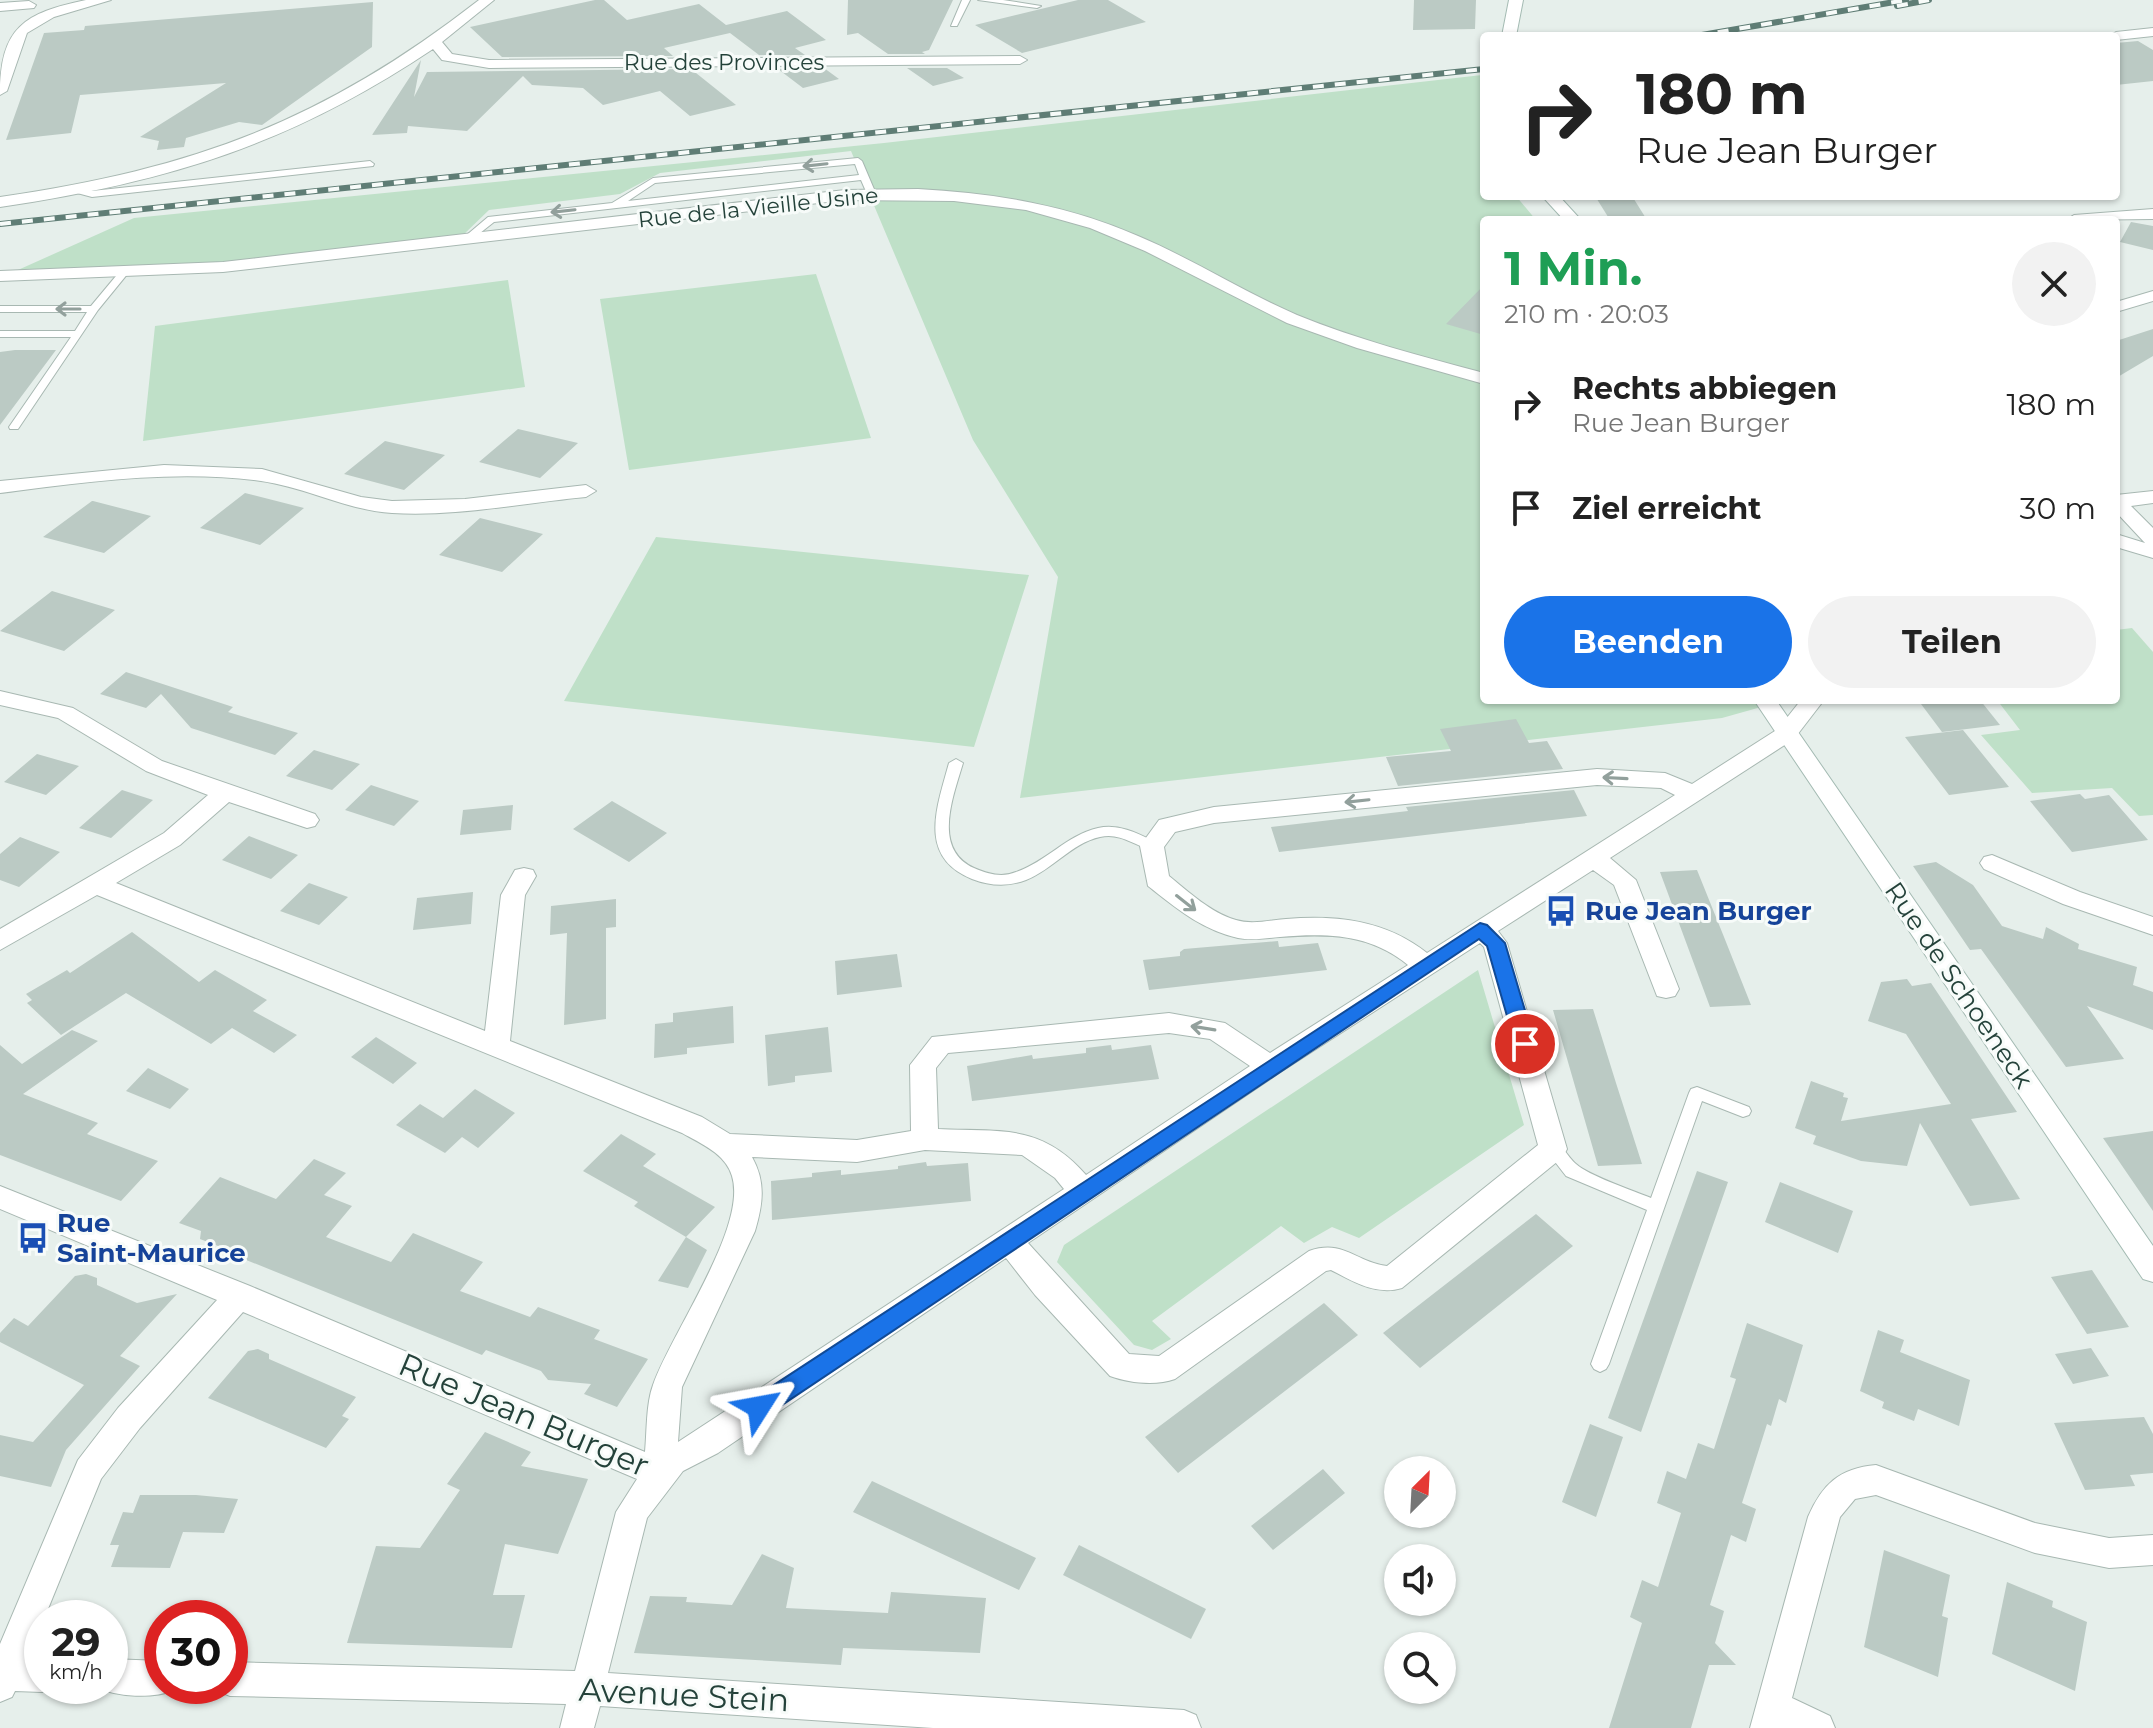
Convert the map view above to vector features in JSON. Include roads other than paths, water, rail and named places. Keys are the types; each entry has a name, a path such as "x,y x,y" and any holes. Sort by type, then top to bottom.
{"street":[{"path":"0,91 21,31 35,20 104,0"},
{"path":"0,202 71,190 167,168 271,136 344,102 436,43 487,0"},
{"path":"1510,32 1516,0"},
{"path":"0,7 30,2 29,16 35,20"},
{"path":"2120,36 2153,32"},
{"name":"Rue des Provinces","path":"436,43 447,57 489,64 1020,60"},
{"name":"Rue de la Vieille Usine","path":"0,276 223,267 871,194 939,193 1018,203 1105,227 1245,298 1345,339 1480,378"},
{"path":"1554,200 1569,216"},
{"path":"2120,217 2153,214"},
{"path":"2120,306 2153,296"},
{"path":"0,487 177,472 242,473 279,478 362,503 428,508 586,491"},
{"path":"2120,501 2153,497"},
{"path":"2120,505 2153,540"},
{"path":"2120,541 2153,552"},
{"path":"0,698 65,713 154,766 307,820"},
{"name":"Rue de Schoeneck","path":"1767,704 2153,1270"},
{"name":"Rue Jean Burger","path":"0,1197 627,1458 659,1475 672,1461 707,1443 1270,1066 1786,734 1810,704"},
{"path":"1426,965 1404,946 1363,928 1334,924 1243,931 1209,920 1157,880 1152,846 1167,826 1214,815 1597,777 1665,781 1691,793"},
{"path":"0,941 172,839 225,793"},
{"path":"1593,858 1624,880 1666,989"},
{"path":"1992,863 2097,909 2153,926"},
{"path":"497,1044 513,895 524,876"},
{"path":"94,884 692,1125 726,1145 747,1171 750,1204 741,1231 667,1387 659,1475 632,1512 577,1728"},
{"path":"1008,1240 1045,1286 1121,1367 1164,1370 1319,1260 1334,1258 1370,1276 1392,1279 1553,1149 1495,943 1480,929"},
{"path":"925,1139 923,1065 941,1044 1169,1023 1216,1030 1270,1066"},
{"path":"726,1145 857,1151 925,1139 1027,1144 1065,1170 1083,1191"},
{"path":"24,1676 2,1678 89,1470 129,1418 240,1295"},
{"path":"1818,1728 1770,1718 1824,1517 1830,1500 1839,1489 1861,1480 1876,1480 2035,1538 2109,1553 2153,1550"},
{"name":"Avenue Stein","path":"248,1679 587,1688 1184,1727"}],"lane":[{"path":"954,24 966,0"},
{"path":"982,0 1037,6"},
{"path":"614,206 653,181 858,161 871,194"},
{"path":"71,190 92,194 370,164"},
{"path":"467,239 491,219 864,177"},
{"path":"14,427 94,309 124,272"},
{"path":"0,309 94,309"},
{"path":"0,334 78,334"},
{"path":"956,763 940,826 943,850 964,871 996,882 1023,876 1097,832 1122,831 1152,846"},
{"path":"1600,1364 1697,1093 1743,1111"},
{"path":"1553,1149 1572,1171 1656,1207"}],"railway":[{"path":"1719,32 1906,0"},
{"path":"1897,6 1929,0"},
{"path":"0,224 1480,69"}],"place":[{"name":"Rue Jean Burger","path":"1561,911"},
{"name":"Rue Saint-Maurice","path":"33,1238"}]}
